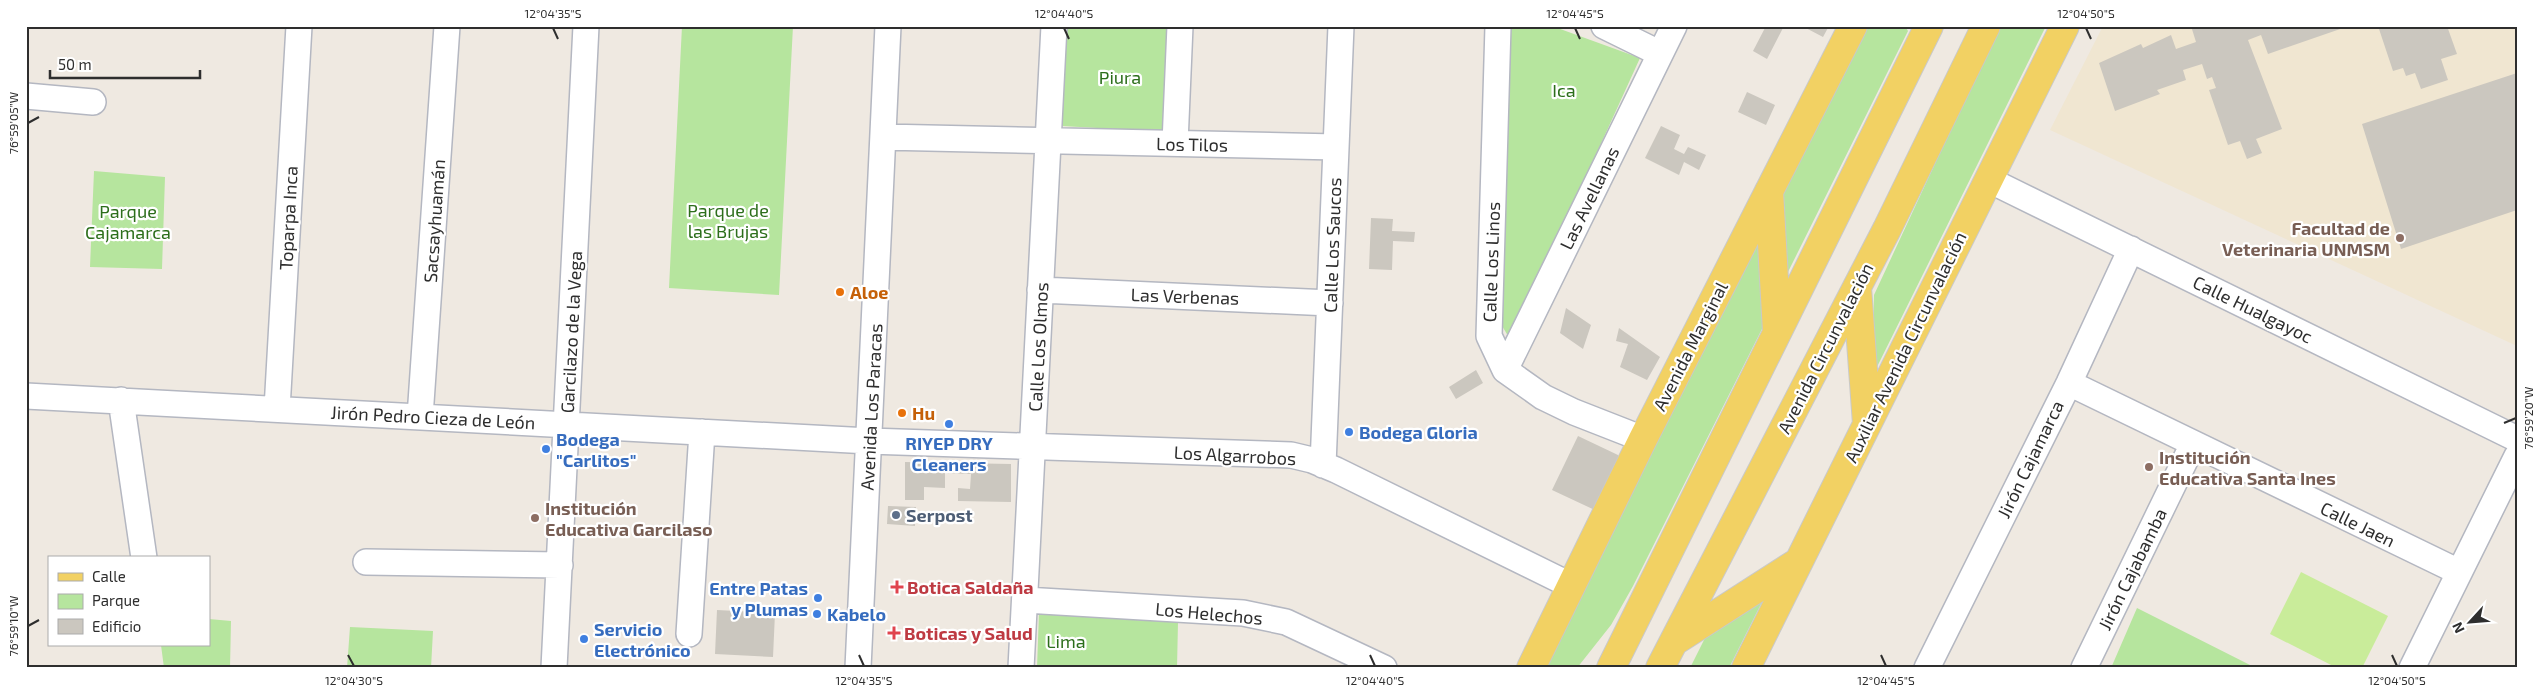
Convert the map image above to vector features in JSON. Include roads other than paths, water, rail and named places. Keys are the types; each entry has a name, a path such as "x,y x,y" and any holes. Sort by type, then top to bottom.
{"main road":[{"name":"Avenida Marginal","path":"1531,668 1643,439 1853,26"},
{"path":"1611,668 1929,26"},
{"name":"Avenida Circunvalación","path":"1660,668 1857,286 1986,26"},
{"name":"Auxiliar Avenida Circunvalación","path":"1746,668 2065,26"},
{"path":"1769,189 1777,333"},
{"path":"1857,286 1867,425"},
{"path":"1674,642 1798,562"}],"street":[{"name":"Toparpa Inca","path":"277,409 299,26"},
{"name":"Sacsayhuamán","path":"420,416 447,26"},
{"name":"Garcilazo de la Vega","path":"554,668 586,26"},
{"name":"Avenida Los Paracas","path":"858,668 888,26"},
{"name":"Calle Los Olmos","path":"1021,668 1054,26"},
{"path":"1175,143 1180,26"},
{"name":"Calle Los Saucos","path":"1323,464 1341,26"},
{"name":"Calle Los Linos","path":"1498,26 1489,336 1506,370 1543,396 1574,412 1643,439"},
{"path":"1604,26 1659,53"},
{"name":"Las Avellanas","path":"1506,370 1659,53 1674,26"},
{"path":"26,96 94,102"},
{"name":"Los Tilos","path":"883,137 1336,147"},
{"name":"Calle Hualgayoc","path":"1989,180 2517,439"},
{"name":"Jirón Cajamarca","path":"1927,668 2068,383 2131,249"},
{"name":"Las Verbenas","path":"1040,290 1330,303"},
{"name":"Calle Jaen","path":"2068,383 2459,572"},
{"name":"Jirón Pedro Cieza de León","path":"26,396 567,424 869,442"},
{"path":"121,400 144,556"},
{"path":"689,634 702,432"},
{"name":"Los Algarrobos","path":"869,442 1291,456 1323,464 1572,586"},
{"name":"Jirón Cajabamba","path":"2084,668 2193,444"},
{"path":"2412,668 2517,456"},
{"path":"366,562 560,566"},
{"name":"Los Helechos","path":"1024,600 1243,614 1286,622 1358,662 1384,668"}],"place":[{"name":"Facultad de Veterinaria UNMSM","path":"2400,238"},
{"name":"Aloe","path":"840,292"},
{"name":"Hu","path":"902,413"},
{"name":"RIYEP DRY Cleaners","path":"949,424"},
{"name":"Bodega Gloria","path":"1349,432"},
{"name":"Bodega \"Carlitos\"","path":"546,449"},
{"name":"Institución Educativa Santa Ines","path":"2149,467"},
{"name":"Serpost","path":"896,515"},
{"name":"Institución Educativa Garcilaso","path":"535,518"},
{"name":"Botica Saldaña","path":"897,587"},
{"name":"Entre Patas y Plumas","path":"818,598"},
{"name":"Kabelo","path":"817,614"},
{"name":"Boticas y Salud","path":"894,633"},
{"name":"Servicio Electrónico","path":"584,639"}],"park label":[{"name":"Piura","path":"1120,77"},
{"name":"Ica","path":"1564,90"},
{"name":"Parque de las Brujas","path":"728,220"},
{"name":"Parque Cajamarca","path":"128,221"},
{"name":"Lima","path":"1066,641"}]}
